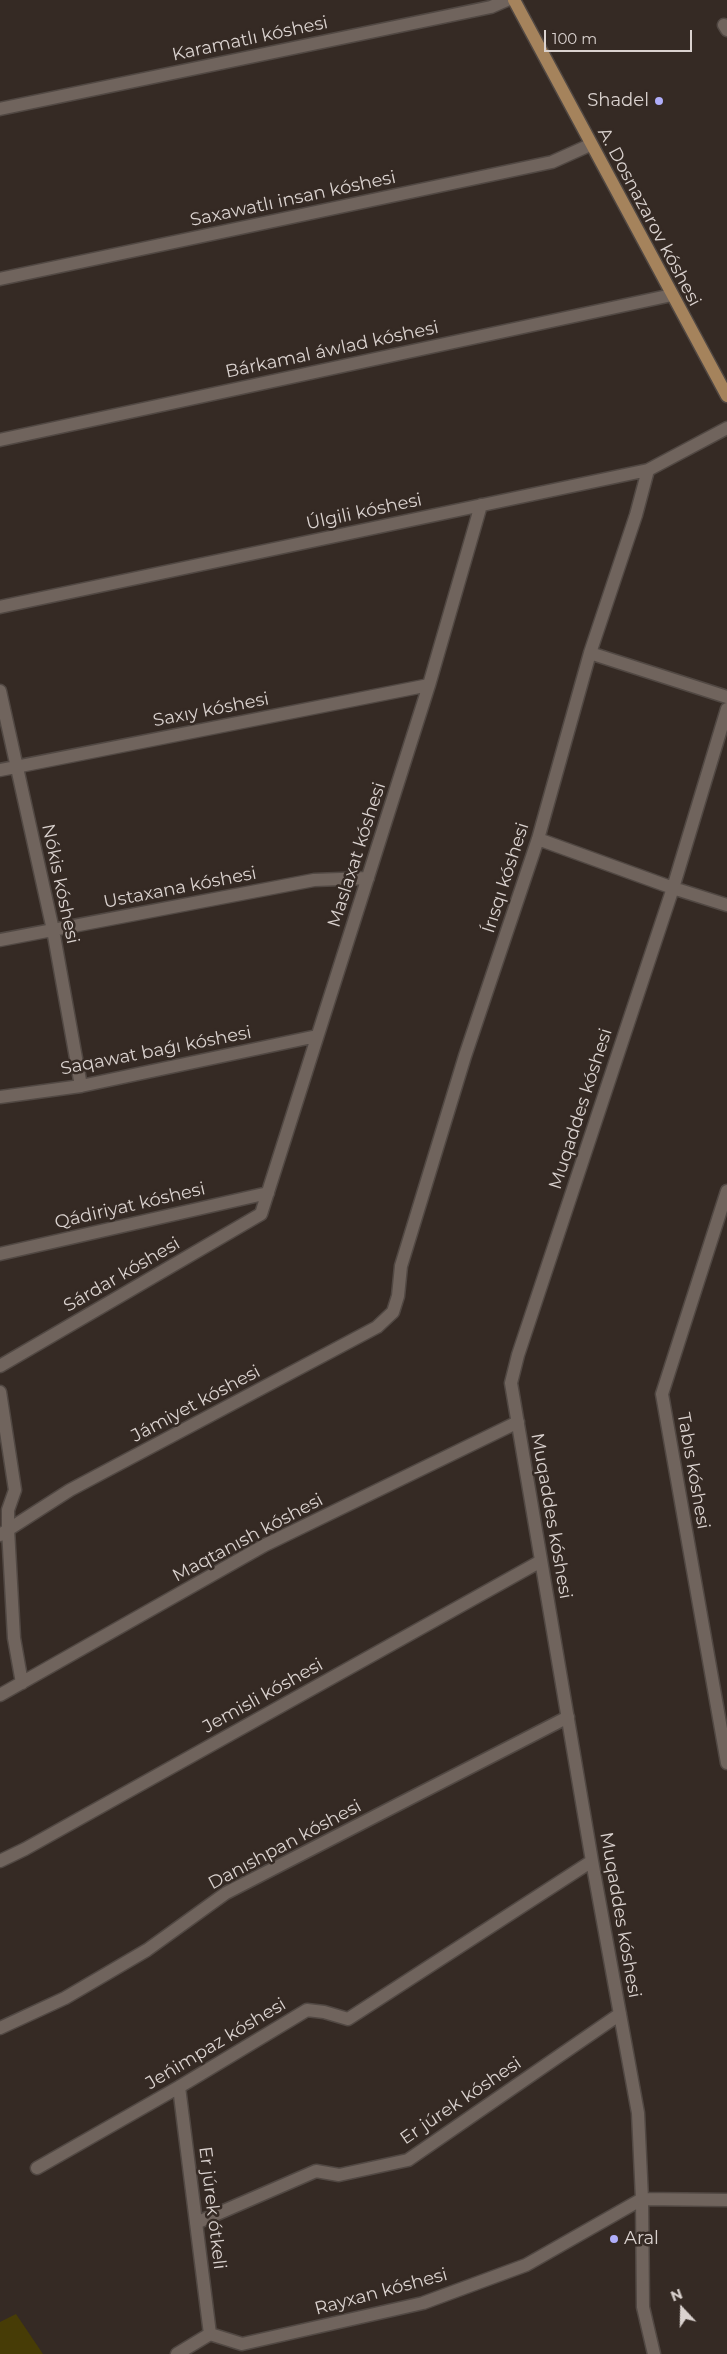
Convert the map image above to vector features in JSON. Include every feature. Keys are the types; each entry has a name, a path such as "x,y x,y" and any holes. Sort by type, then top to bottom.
{"main road":[{"name":"A. Dosnazarov kóshesi","path":"514,0 590,146 727,396"}],"street":[{"name":"Karamatlı kóshesi","path":"0,109 491,8 507,0"},
{"name":"Saxawatlı insan kóshesi","path":"0,278 552,162 590,146"},
{"name":"Bárkamal áwlad kóshesi","path":"0,440 672,295"},
{"name":"Úlgili kóshesi","path":"0,607 648,470 727,428"},
{"name":"Írısqı kóshesi","path":"398,1296 401,1266 465,1056 538,839 590,653 636,515 648,470"},
{"name":"Maslaxat kóshesi","path":"261,1214 429,685 481,504"},
{"path":"590,653 727,697"},
{"name":"Saxıy kóshesi","path":"0,770 429,685"},
{"name":"Nókis kóshesi","path":"0,691 53,930 82,1086"},
{"name":"Muqaddes kóshesi","path":"654,2354 643,2307 642,2199 638,2114 592,1861 511,1384 518,1355 673,888 727,709"},
{"path":"538,839 673,888 727,904"},
{"name":"Ustaxana kóshesi","path":"0,940 314,880 368,878"},
{"name":"Saqawat baǵı kóshesi","path":"0,1097 82,1086 318,1036"},
{"name":"Tabıs kóshesi","path":"727,1191 662,1394 727,1763"},
{"name":"Qádiriyat kóshesi","path":"0,1254 268,1193"},
{"name":"Sárdar kóshesi","path":"0,1366 261,1214"},
{"name":"Jámiyet kóshesi","path":"4,1532 70,1490 377,1326 393,1312 398,1296"},
{"path":"0,1392 15,1490 8,1510 4,1532 14,1638 22,1683"},
{"name":"Maqtanısh kóshesi","path":"0,1695 265,1545 518,1422"},
{"name":"Jemisli kóshesi","path":"0,1861 34,1844 541,1561"},
{"name":"Danıshpan kóshesi","path":"0,2028 65,1998 138,1955 226,1893 568,1716"},
{"name":"Jeńimpaz kóshesi","path":"37,2168 179,2087 307,2010 324,2012 348,2019 592,1861"},
{"name":"Er júrek kóshesi","path":"196,2223 316,2171 339,2176 408,2160 620,2014"},
{"name":"Er júrek ótkeli","path":"179,2087 210,2334"},
{"path":"642,2199 727,2200"},
{"name":"Rayxan kóshesi","path":"210,2334 242,2344 423,2303 526,2265 642,2199"},
{"path":"176,2354 210,2334"}],"shaded area":[{"path":"16,2314 43,2354 0,2354 0,2322"}],"place":[{"name":"Shadel","path":"659,101"},
{"name":"Aral","path":"614,2239"}]}
